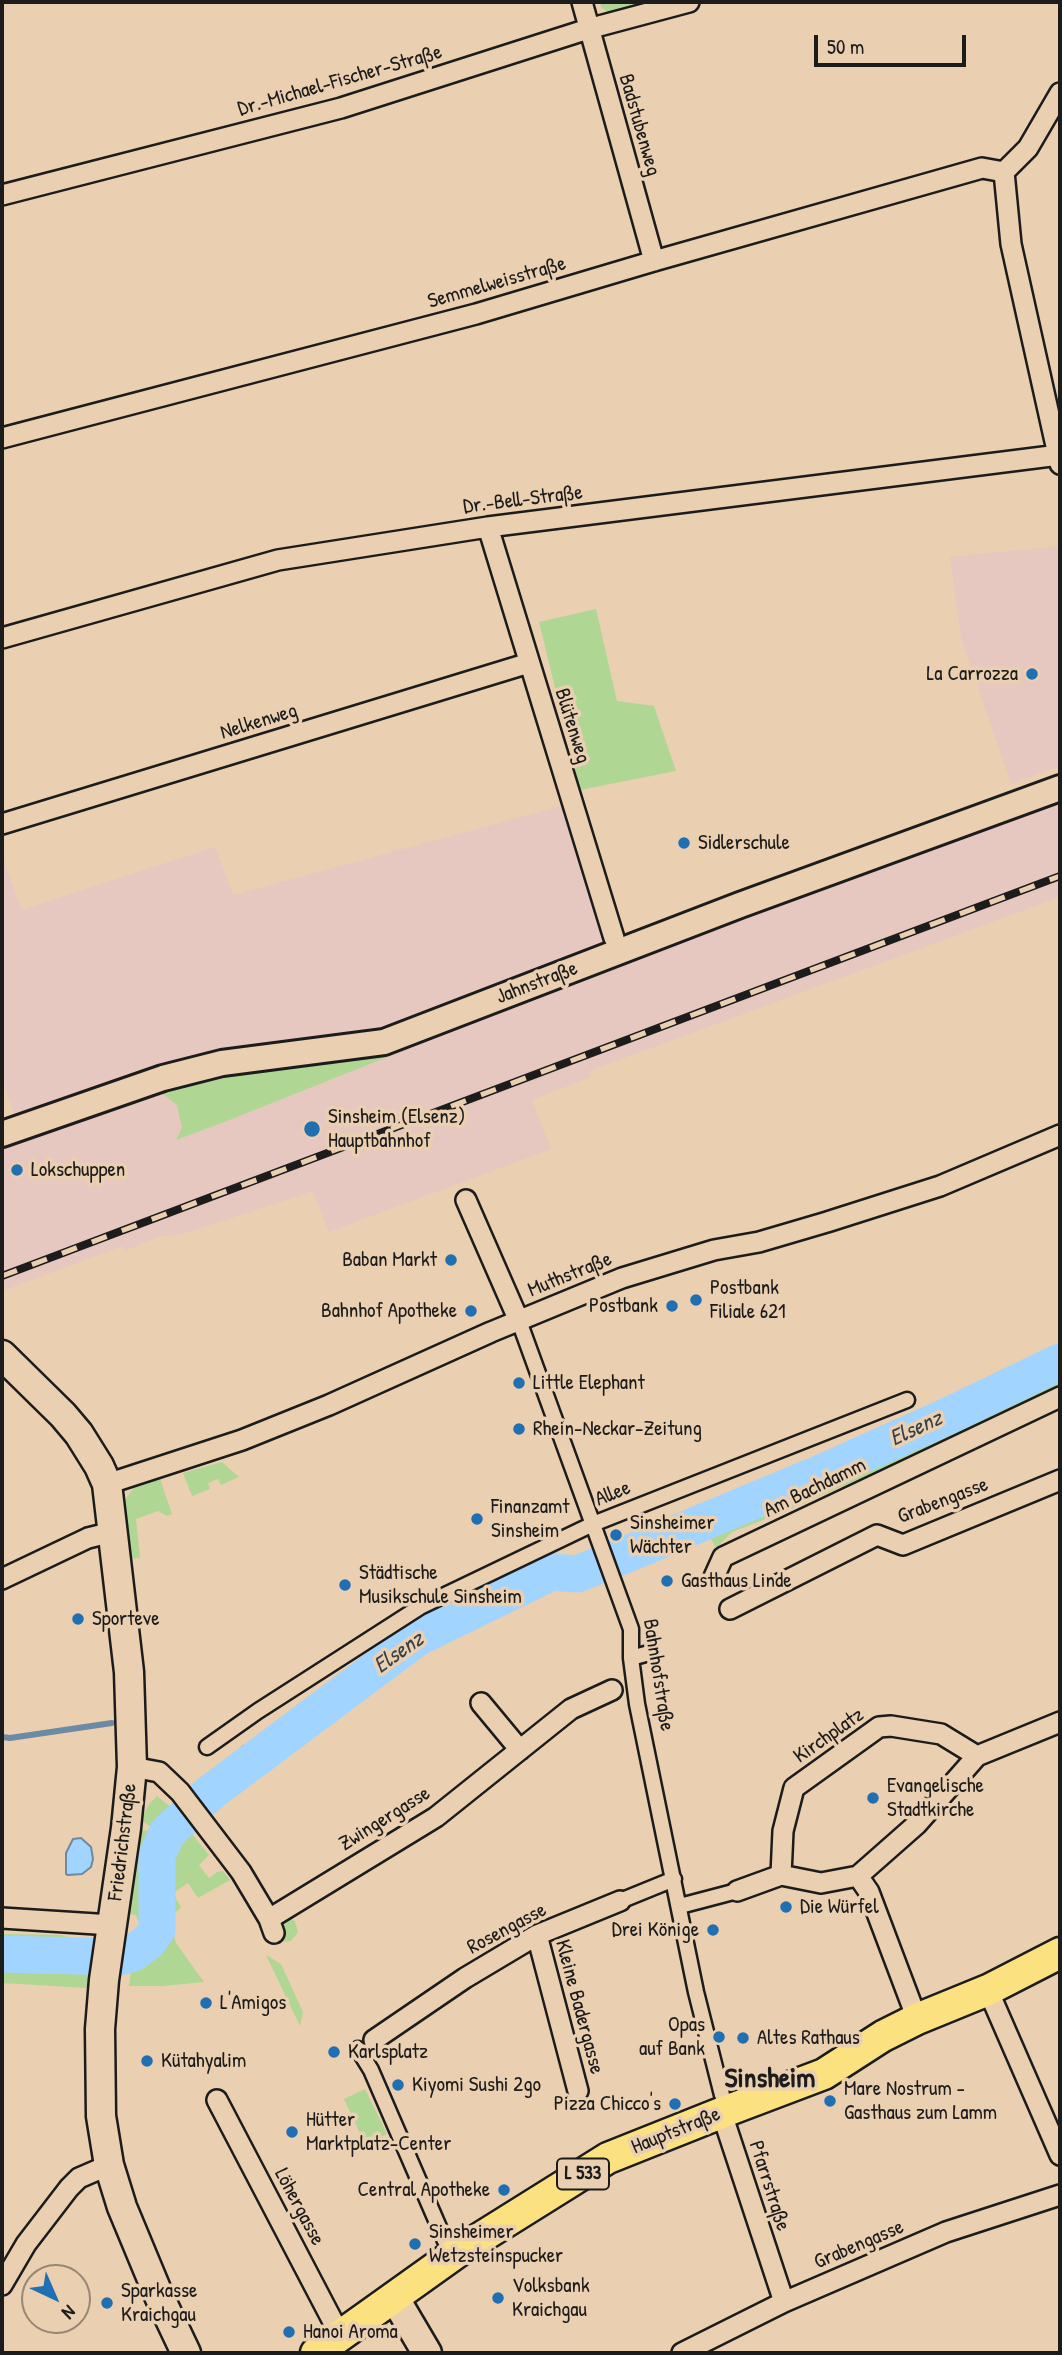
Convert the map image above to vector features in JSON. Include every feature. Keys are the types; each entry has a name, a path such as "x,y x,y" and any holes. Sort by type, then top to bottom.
{"main road":[{"name":"Friedrichstraße","path":"2,1354 79,1434 107,1484 130,1672 132,1768 127,1828 104,1980 99,2095 109,2165 122,2207 185,2352"},
{"name":"Hauptstraße","path":"316,2353 456,2253 608,2158 824,2074 883,2036 988,1990 1060,1953"},
{"path":"394,2297 427,2353"}],"street":[{"name":"Badstubenweg","path":"582,2 654,261"},
{"name":"Dr.-Michael-Fischer-Straße","path":"2,195 341,108 588,29 689,2"},
{"path":"1059,460 1011,244 1004,172 1028,148 1060,93"},
{"name":"Semmelweisstraße","path":"2,438 476,314 982,168 1004,172"},
{"name":"Dr.-Bell-Straße","path":"2,638 278,560 488,527 1059,460"},
{"name":"Blütenweg","path":"488,527 614,938"},
{"name":"Nelkenweg","path":"2,824 529,663"},
{"name":"Jahnstraße","path":"2,1134 163,1078 222,1063 384,1042 728,910 1060,788"},
{"name":"Muthstraße","path":"107,1484 242,1440 622,1279 714,1250 759,1242 940,1186 1060,1135"},
{"name":"Bahnhofstraße","path":"466,1200 519,1321 611,1578 636,1627 631,1658 637,1704 696,1992 722,2095"},
{"name":"Am Bachdamm","path":"714,1577 723,1557 1060,1397"},
{"name":"Allee","path":"207,1746 420,1607 593,1524 907,1400"},
{"name":"Grabengasse","path":"730,1609 877,1535 903,1545 1060,1480"},
{"path":"2,1579 88,1538 112,1532"},
{"path":"631,1658 649,1653"},
{"name":"Zwingergasse","path":"132,1768 165,1775 241,1872 272,1926 336,1876 436,1817 571,1709 636,1681"},
{"path":"481,1703 520,1751"},
{"path":"680,1906 737,1891 781,1875 821,1883 858,1876 917,1824 976,1756 1060,1722"},
{"name":"Kirchplatz","path":"781,1875 783,1831 794,1788 879,1727 891,1726 941,1734 976,1756"},
{"path":"858,1876 869,1892 917,2019"},
{"name":"Rosengasse","path":"366,2045 465,1978 537,1935 674,1879"},
{"path":"2,1918 111,1934"},
{"name":"Kleine Badergasse","path":"537,1935 578,2091"},
{"path":"988,1990 1055,2126 1060,2155"},
{"path":"366,2045 371,2070 445,2241"},
{"name":"Löhergasse","path":"217,2100 340,2335"},
{"name":"Pfarrstraße","path":"725,2123 784,2302"},
{"path":"2,2285 26,2244 68,2189 79,2178 109,2165"},
{"name":"Grabengasse","path":"682,2353 784,2302 946,2232 1060,2195"}],"shaded area":[{"path":"1060,546 1060,766 1011,784 961,638 950,557"},
{"path":"1060,803 1060,897 589,1071 591,1077 532,1100 551,1149 329,1232 313,1191 183,1234 158,1237 125,1251 123,1246 2,1291 2,1150 23,1142 2,1077 2,853 21,910 215,847 233,895 566,805 624,964"}],"green space":[{"path":"600,2 651,2 611,14 601,7"},
{"path":"596,609 617,701 654,706 676,771 580,790 539,622"},
{"path":"425,1042 176,1140 182,1128 177,1105 162,1093 266,1068 345,1061"},
{"path":"1060,1344 1060,1388 789,1510 732,1532 716,1548 710,1537 622,1574 613,1546 706,1508"},
{"path":"222,1462 239,1477 221,1485 218,1479 208,1483 210,1489 192,1496 183,1473"},
{"path":"160,1479 172,1514 167,1516 158,1511 136,1519 140,1558 127,1559 121,1511 123,1502 134,1488"},
{"path":"157,1796 173,1809 165,1819 147,1860 147,1924 139,1939 132,1939 139,1923 136,1915 128,1914 140,1830 149,1831 150,1826 141,1820 149,1804"},
{"path":"187,1828 209,1855 199,1865 209,1878 223,1871 230,1880 198,1898 188,1883 173,1893 181,1908 169,1917 165,1888 168,1857 175,1846 175,1837"},
{"path":"169,1917 176,1943 204,1982 129,1986 132,1965 163,1945"},
{"path":"288,1918 295,1921 298,1932 291,1941 283,1942 279,1940 275,1925"},
{"path":"2,1934 61,1935 93,1944 88,1988 2,1983"},
{"path":"266,1955 281,1964 303,2012 300,2026"},
{"path":"365,2089 387,2134 365,2144 344,2099"}],"water":[{"path":"81,1838 91,1847 91,1867 82,1874 68,1875 66,1853 73,1839"}],"waterway":[{"name":"Elsenz","path":"2,1954 118,1957 133,1953 148,1942 157,1930 157,1856 167,1833 210,1793 417,1638 552,1572 577,1574 828,1470 1060,1362"},
{"path":"2,1737 112,1723"},
{"path":"244,1748 259,1756"}],"railway":[{"path":"2,1276 1060,876"}],"place":[{"name":"La Carrozza","path":"1032,674"},
{"name":"Sidlerschule","path":"684,843"},
{"name":"Sinsheim (Elsenz) Hauptbahnhof","path":"312,1129"},
{"name":"Lokschuppen","path":"17,1170"},
{"name":"Baban Markt","path":"451,1260"},
{"name":"Postbank Filiale 621","path":"696,1300"},
{"name":"Postbank","path":"672,1306"},
{"name":"Bahnhof Apotheke","path":"471,1311"},
{"name":"Little Elephant","path":"519,1383"},
{"name":"Rhein-Neckar-Zeitung","path":"519,1429"},
{"name":"Finanzamt Sinsheim","path":"477,1519"},
{"name":"Sinsheimer Wächter","path":"616,1535"},
{"name":"Gasthaus Linde","path":"667,1581"},
{"name":"Städtische Musikschule Sinsheim","path":"345,1585"},
{"name":"Sporteve","path":"78,1619"},
{"name":"Evangelische Stadtkirche","path":"873,1798"},
{"name":"Die Würfel","path":"786,1907"},
{"name":"Drei Könige","path":"713,1930"},
{"name":"L'Amigos","path":"206,2003"},
{"name":"Opas auf Bank","path":"719,2037"},
{"name":"Altes Rathaus","path":"743,2038"},
{"name":"Karlsplatz","path":"334,2052"},
{"name":"Kütahyalim","path":"147,2061"},
{"name":"Kiyomi Sushi 2go","path":"398,2085"},
{"name":"Mare Nostrum - Gasthaus zum Lamm","path":"830,2101"},
{"name":"Pizza Chicco's","path":"675,2104"},
{"name":"Hütter Marktplatz-Center","path":"292,2132"},
{"name":"Central Apotheke","path":"504,2190"},
{"name":"Sinsheimer Wetzsteinspucker","path":"415,2244"},
{"name":"Volksbank Kraichgau","path":"498,2298"},
{"name":"Sparkasse Kraichgau","path":"107,2303"},
{"name":"Hanoi Aroma","path":"289,2332"}],"district":[{"name":"Sinsheim","path":"770,2080"}]}
